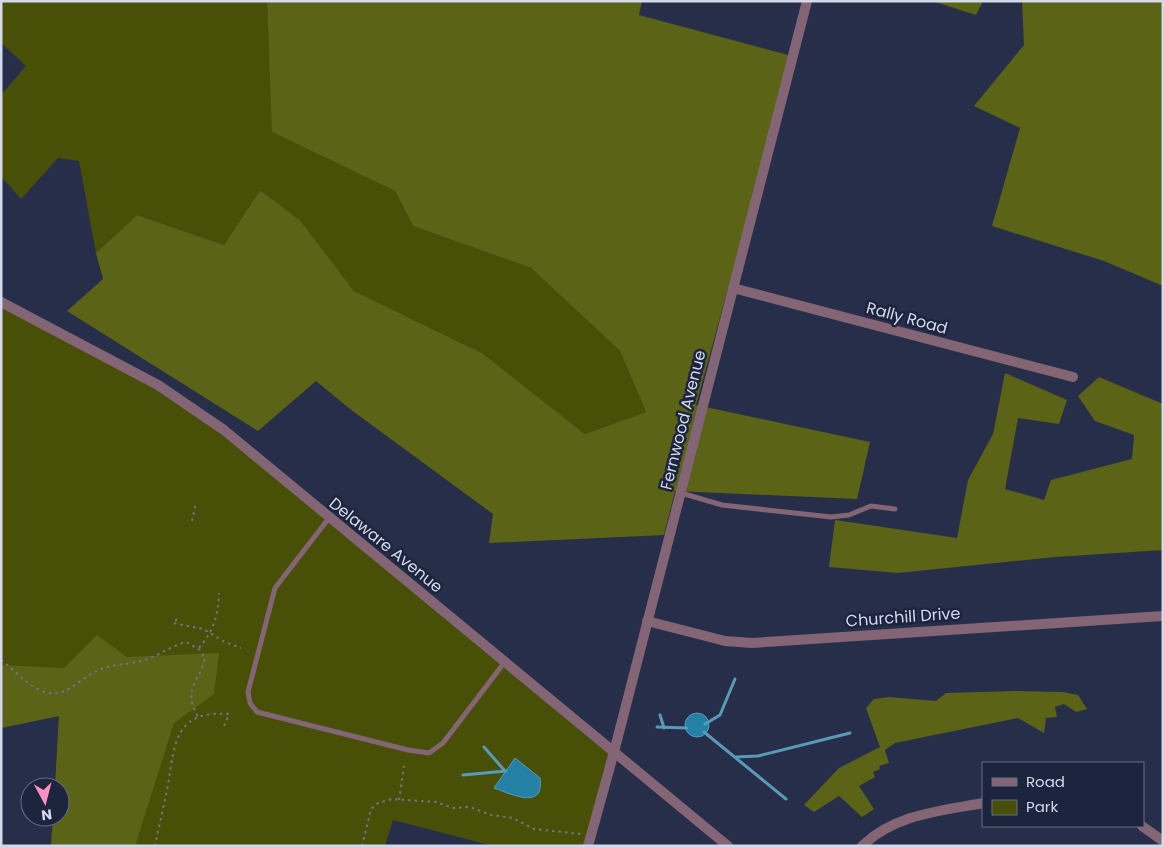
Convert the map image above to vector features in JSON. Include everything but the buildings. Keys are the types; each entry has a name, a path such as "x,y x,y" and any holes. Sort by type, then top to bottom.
{"street":[{"name":"Fernwood Avenue","path":"588,846 614,752 807,1"},
{"name":"Rally Road","path":"733,288 1073,377"},
{"name":"Delaware Avenue","path":"1,302 95,350 175,396 224,430 728,846"},
{"name":"Churchill Drive","path":"647,621 726,641 752,643 1163,616"},
{"path":"862,846 882,830 903,820 982,803"},
{"path":"1143,827 1163,841"}],"lane":[{"path":"680,493 722,505 831,517 849,515 871,506 895,509"},
{"path":"329,518 278,580 271,597 248,692 250,704 257,712 408,750 428,753 443,743 504,662"}],"path":[{"path":"192,521 196,502"},
{"path":"199,648 211,633 218,616 219,593"},
{"path":"177,619 174,623 202,629 225,642 242,648"},
{"path":"1,660 35,687 44,692 58,694 71,689 76,682 104,668 146,660 185,642 199,648 205,658 202,671 190,695 191,703 198,717"},
{"path":"155,846 175,741 182,729 198,717 212,713 229,714 224,726"},
{"path":"399,800 404,766"},
{"path":"362,846 372,808 381,801 399,800 436,802 453,808 470,807 491,815 513,818 534,829 591,835"}],"green space":[{"path":"1,1 267,1 273,132 395,191 413,226 531,268 620,351 646,412 585,434 482,353 354,291 300,220 260,190 224,245 137,215 96,253 79,161 58,158 21,199 1,176 1,95 26,66 1,43"},
{"path":"267,1 642,1 639,15 792,56 696,405 870,442 857,499 675,491 664,535 489,543 493,514 350,409 316,381 258,431 67,311 103,279 96,253 137,215 224,245 260,190 300,220 354,291 482,353 585,434 646,412 620,351 531,268 413,226 395,191 272,132"},
{"path":"932,1 983,1 976,15"},
{"path":"1022,1 1163,1 1163,286 1104,261 992,226 1020,128 974,106 1024,45"},
{"path":"1,304 175,396 614,752 588,846 493,846 393,820 385,846 51,846 52,827 70,827 70,777 56,777 59,716 1,728"},
{"path":"1005,373 1067,400 1059,424 1018,418 1005,489 1044,500 1051,480 1132,459 1134,435 1095,421 1078,396 1099,377 1163,404 1163,550 1055,557 898,573 829,567 835,520 957,538 968,480 993,434"},
{"path":"97,635 127,657 219,653 214,694 174,723 135,846 51,846 52,827 70,827 70,777 56,777 59,716 1,728 1,665 64,668"},
{"path":"1063,692 1078,695 1087,709 1076,712 1064,704 1055,707 1057,717 1046,718 1044,733 1018,718 895,743 885,750 889,763 879,766 880,769 873,772 875,777 859,786 874,809 862,817 839,796 814,812 804,805 839,768 880,747 866,708 874,699 889,697 936,701 946,693"}],"water":[{"path":"697,713 702,714 708,720 708,730 702,736 697,737 692,736 686,730 685,725 686,720 692,714"},
{"path":"515,758 540,778 540,788 537,794 532,797 525,798 494,788"}],"waterway":[{"path":"705,724 720,715 735,679"},
{"path":"660,715 664,728"},
{"path":"657,727 687,728"},
{"path":"704,732 786,799"},
{"path":"736,757 758,756 850,733"},
{"path":"484,747 505,771"},
{"path":"463,775 506,771"}]}
